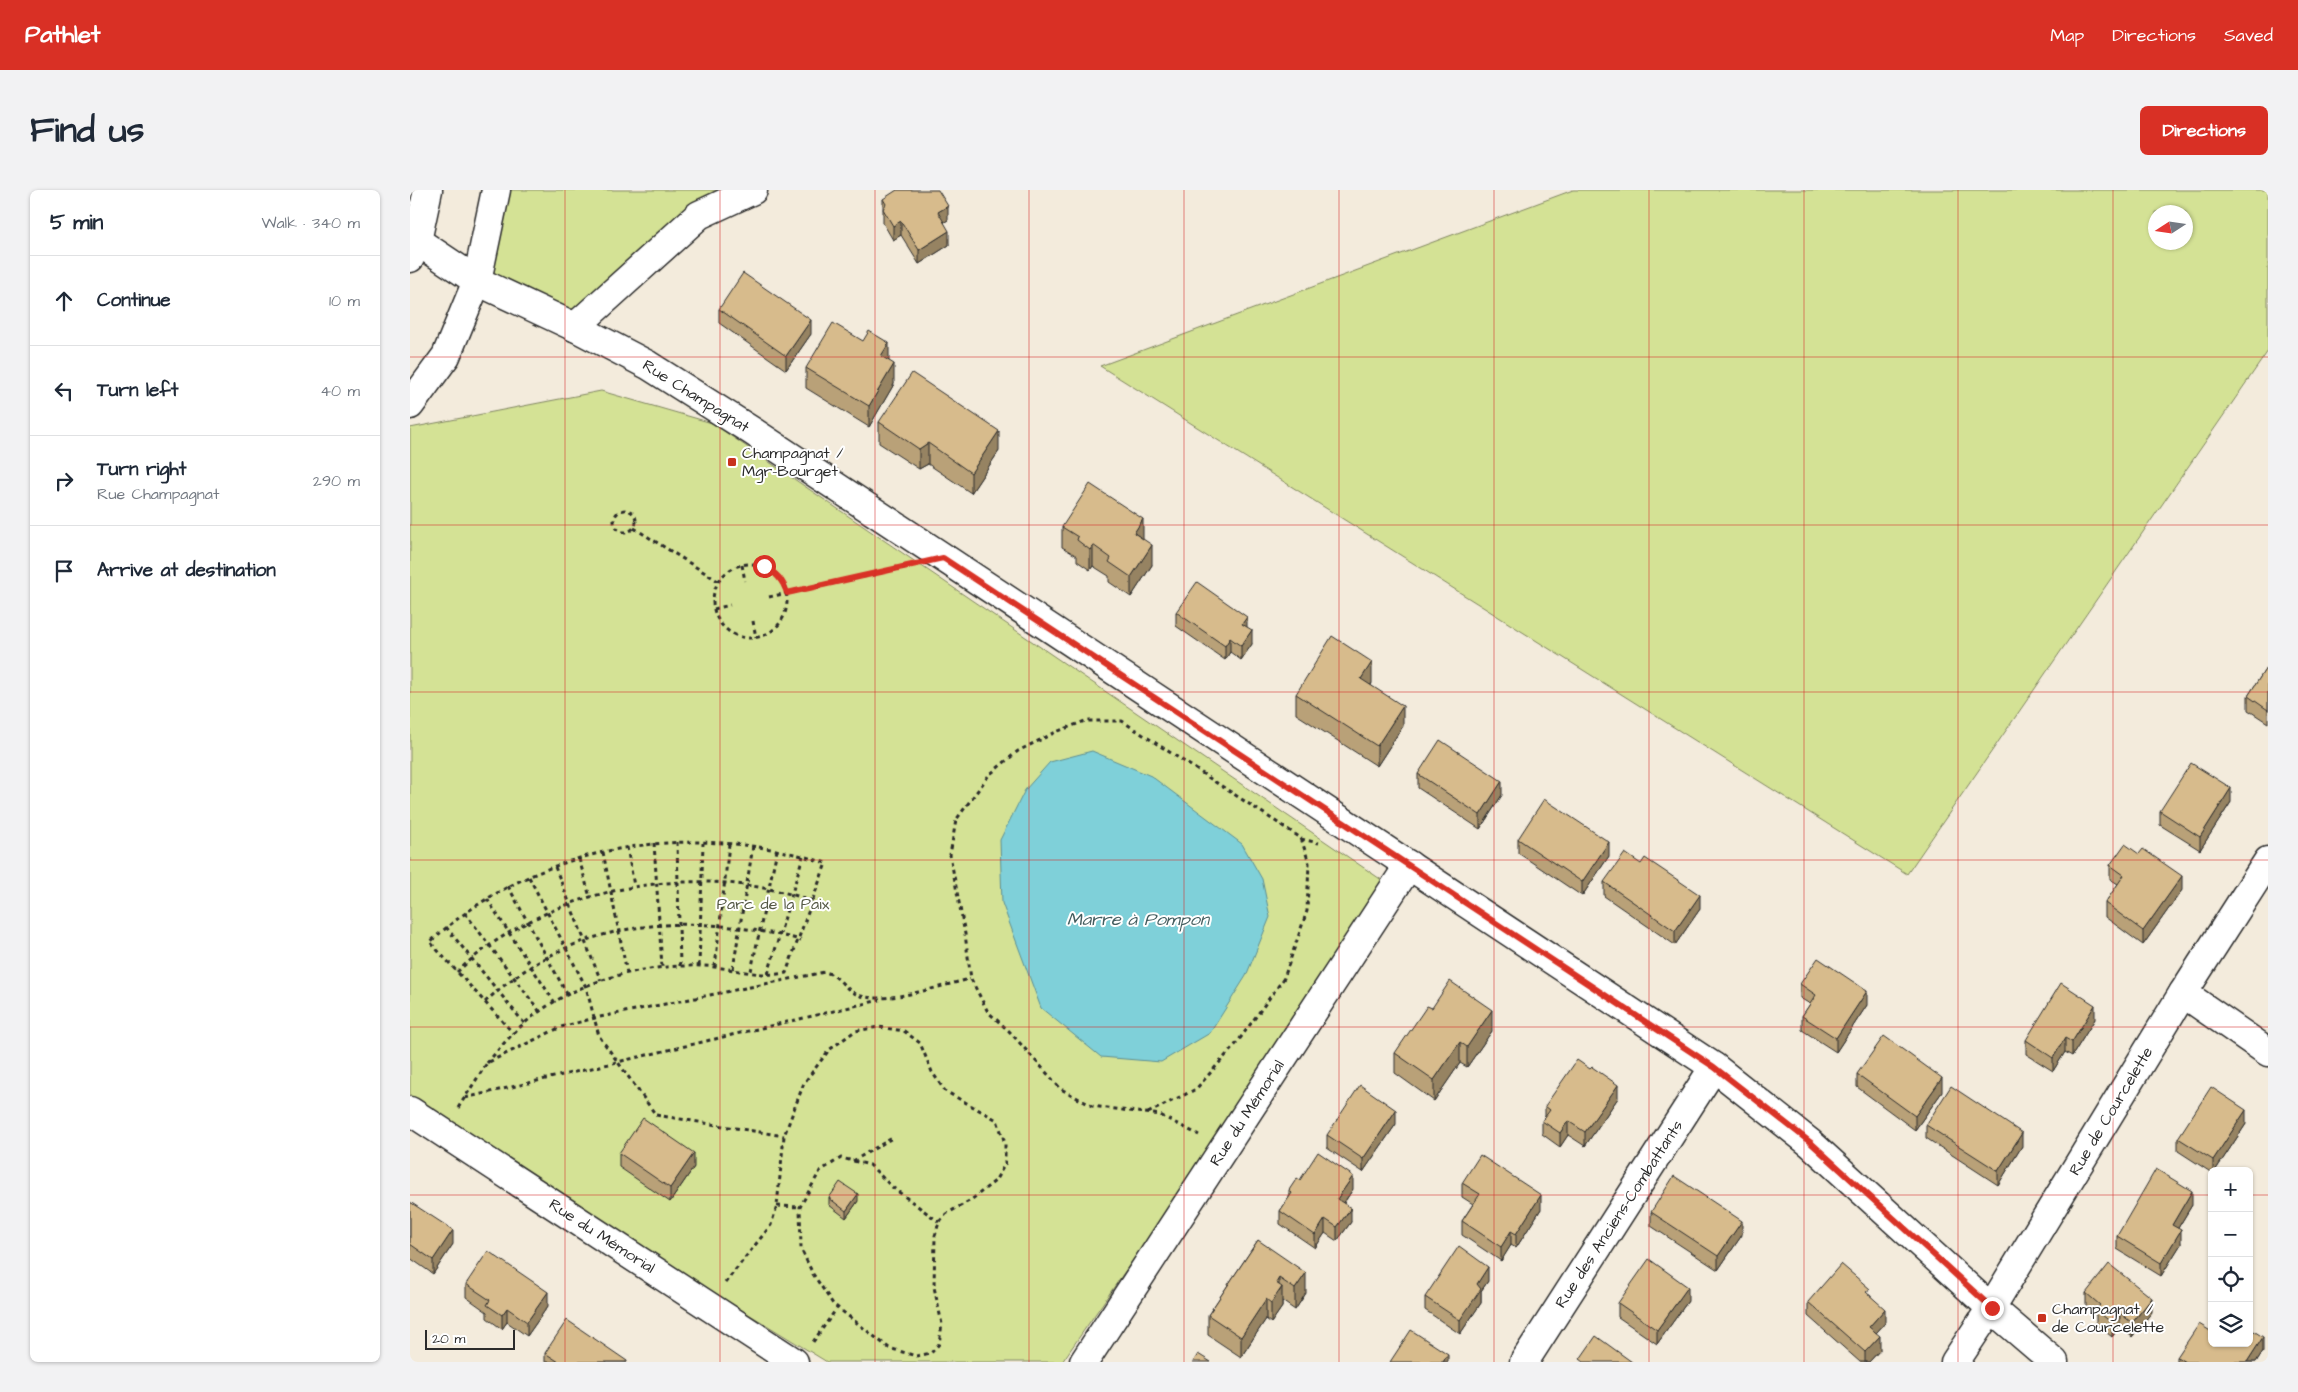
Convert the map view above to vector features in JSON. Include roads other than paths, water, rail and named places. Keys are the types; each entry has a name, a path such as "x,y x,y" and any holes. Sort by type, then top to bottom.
{"street":[{"path":"413,250 428,190"},
{"path":"410,405 446,356 477,281 496,190"},
{"path":"575,327 699,215 753,190"},
{"name":"Rue Champagnat","path":"413,250 575,327 648,365 746,427 1714,1067 1810,1142 2054,1362"},
{"name":"Rue de Courcelette","path":"1955,1362 1992,1308 2183,993 2268,861"},
{"name":"Rue du Mémorial","path":"1084,1362 1409,865"},
{"path":"2183,993 2268,1052"},
{"name":"Rue des Anciens-Combattants","path":"1524,1362 1714,1067"},
{"name":"Rue du Mémorial","path":"410,1111 708,1306 802,1354"}],"water":[{"name":"Marre à Pompon","path":"1092,751 1151,776 1242,844 1262,879 1270,917 1246,976 1210,1033 1161,1062 1101,1057 1041,1008 1002,903 1000,840 1025,790 1050,762"}],"place":[{"name":"Champagnat / Mgr-Bourget","path":"732,462"},
{"name":"Champagnat / de Courcelette","path":"2042,1318"}],"park label":[{"name":"Parc de la Paix","path":"773,904"}]}
